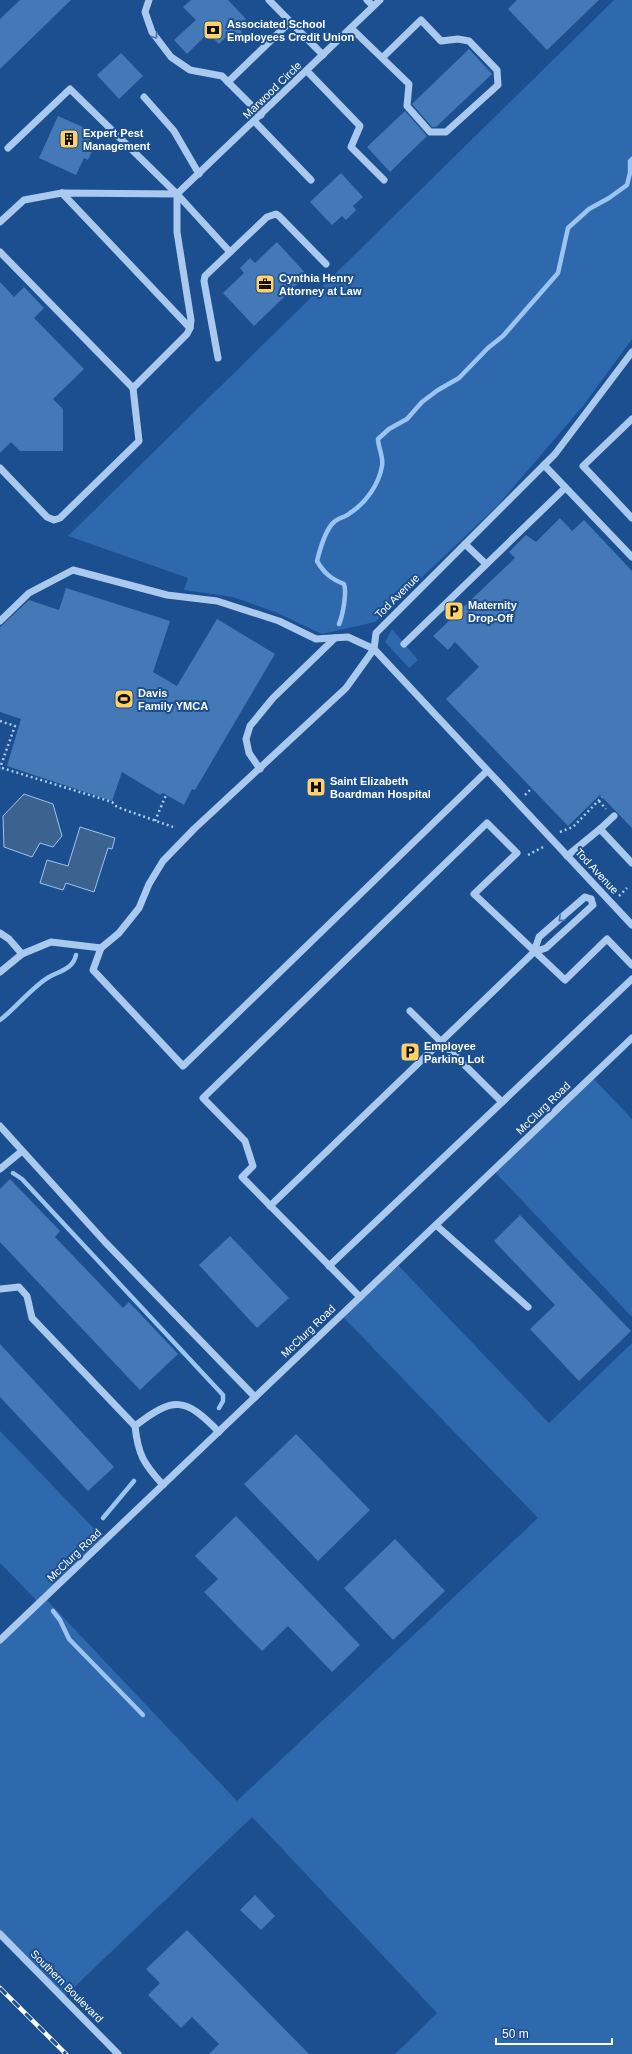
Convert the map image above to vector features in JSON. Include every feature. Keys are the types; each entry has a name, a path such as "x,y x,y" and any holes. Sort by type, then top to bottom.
{"street":[{"path":"149,0 145,12 152,32 171,57 190,70 222,76 261,116"},
{"path":"269,0 323,55"},
{"path":"367,0 373,6"},
{"name":"Marwood Circle","path":"178,194 255,122 380,0"},
{"path":"351,28 382,58 409,84 408,106 430,132 446,132 498,85 497,70 468,41 458,39 441,41 421,20 382,58"},
{"path":"228,82 290,22"},
{"path":"307,71 360,126 351,147 384,180"},
{"path":"8,148 70,89 178,194 230,252"},
{"path":"144,97 174,132 199,174"},
{"path":"255,122 311,180"},
{"path":"0,222 24,200 62,193 178,194"},
{"path":"62,193 190,328"},
{"path":"133,388 187,334 190,328 191,320 177,232 178,194"},
{"path":"218,358 204,281 205,276 267,217 276,214 326,264"},
{"path":"0,252 133,388 139,441 60,518 54,520 47,517 0,468"},
{"name":"Tod Avenue","path":"632,352 629,362 555,454 376,633 374,649 632,925"},
{"path":"632,419 583,466 632,518"},
{"path":"544,465 632,557"},
{"path":"404,644 565,488"},
{"path":"465,544 486,564"},
{"path":"0,621 29,593 74,570 166,595 217,601 279,621 316,639 348,637 374,649 346,688 163,861 149,884 139,908 119,933 101,948 93,970 183,1066 487,771"},
{"path":"260,769 249,754 246,739 250,726 274,698 335,638"},
{"path":"567,856 614,816"},
{"path":"360,1297 242,1177 253,1166 245,1141 203,1098 486,823 517,853 474,894 565,980 607,939 632,965"},
{"path":"600,829 632,863"},
{"path":"591,899 600,891"},
{"path":"534,952 539,937 585,898 591,899"},
{"path":"270,1206 534,952 546,948 593,905 591,899"},
{"path":"0,933 9,939 22,954"},
{"path":"0,972 22,954 51,942 101,948"},
{"path":"329,1266 632,979"},
{"path":"410,1011 502,1102"},
{"name":"McClurg Road","path":"0,1640 632,1038"},
{"path":"0,1126 106,1242 255,1397"},
{"path":"0,1169 22,1151"},
{"path":"436,1225 528,1307"},
{"path":"0,1289 18,1287 27,1296 32,1318 135,1426 136,1441 145,1465 162,1486"},
{"path":"135,1426 153,1412 173,1404 186,1405 200,1412 219,1432"},
{"name":"Southern Boulevard","path":"0,1934 118,2054"}],"path":[{"path":"0,721 15,726 1,768 112,802 117,806 173,827"},
{"path":"523,797 532,788"},
{"path":"155,821 166,794"},
{"path":"573,827 602,798"},
{"path":"619,896 627,888"}],"shaded area":[{"path":"614,0 632,0 632,339 583,406 498,505 375,622 322,634 275,612 233,597 184,590 188,578 68,536"},
{"path":"392,629 418,660 409,668 385,642"},
{"path":"24,794 53,804 62,836 53,847 40,843 32,857 4,847 3,816"},
{"path":"80,827 115,838 112,849 108,848 94,892 66,883 63,890 40,883 47,860 68,866"},
{"path":"592,1077 632,1119 632,1317 493,1170"},
{"path":"396,1263 549,1423 632,1343 632,2054 395,2054 437,2013 252,1817 63,1998 0,1934 0,1640 39,1603 0,1563 0,1431 105,1540 45,1598 237,1801 538,1518 341,1315"}],"building":[{"path":"20,0 71,0 0,69 0,19"},
{"name":"Associated School Employees Credit Union","path":"191,0 228,0 246,19 237,27 242,32 233,41 227,36 219,44 208,33 187,54 174,40 196,20 183,7"},
{"path":"517,0 599,0 547,50 508,9"},
{"path":"469,49 492,74 436,127 432,127 412,104"},
{"path":"121,53 143,76 119,99 97,75"},
{"path":"405,111 427,136 390,172 367,147"},
{"name":"Expert Pest Management","path":"58,116 94,132 87,146 93,149 88,160 84,158 76,175 39,158"},
{"path":"341,173 363,197 353,206 356,210 346,220 342,216 332,225 310,202"},
{"name":"Cynthia Henry Attorney at Law","path":"277,242 307,275 254,326 223,293 244,273 240,268 250,258 255,263"},
{"path":"0,282 14,297 24,287 44,308 34,318 84,369 53,399 63,409 63,451 20,451 11,442 0,453"},
{"path":"560,518 572,531 584,520 632,571 632,828 600,795 568,826 446,699 479,667 455,642 448,650 433,636 515,558 509,552 526,535 536,542"},
{"name":"Davis Family YMCA","path":"66,588 170,621 153,672 177,686 217,619 275,654 195,790 192,789 184,805 163,793 160,795 122,772 112,801 7,766 21,719 0,712 0,627 29,600 59,610"},
{"path":"10,1179 60,1231 55,1237 123,1308 129,1302 178,1354 140,1390 0,1242 0,1189"},
{"path":"520,1215 631,1331 579,1381 530,1329 555,1305 494,1241"},
{"path":"230,1236 289,1298 257,1328 199,1265"},
{"path":"0,1344 114,1467 88,1491 0,1397"},
{"path":"296,1434 370,1510 318,1561 244,1484"},
{"path":"236,1516 360,1645 332,1672 288,1626 262,1651 204,1592 218,1579 195,1556"},
{"path":"395,1539 445,1591 393,1640 344,1588"},
{"path":"255,1895 275,1916 261,1930 240,1910"},
{"path":"187,1930 309,2054 209,2054 219,2044 192,2017 181,2028 148,1995 160,1983 146,1969"}],"waterway":[{"path":"339,624 344,604 344,584 328,575 317,561 323,540 331,525 356,509 375,486 382,463 378,439 389,429 407,419 422,402 438,390 459,378 488,348 503,336 558,273 568,228 589,209 609,198 627,185 630,173 630,161 632,159"},
{"path":"0,1020 43,981 69,967 76,955"},
{"path":"13,1173 22,1179 223,1395 223,1401 219,1408"},
{"path":"103,1518 134,1481"},
{"path":"53,1611 60,1620 69,1639 143,1715"}],"railway":[{"path":"0,1988 66,2054"}],"place":[{"name":"Associated School Employees Credit Union","path":"213,30"},
{"name":"Expert Pest Management","path":"69,139"},
{"name":"Cynthia Henry Attorney at Law","path":"265,284"},
{"name":"Maternity Drop-Off","path":"454,611"},
{"name":"Davis Family YMCA","path":"124,699"},
{"name":"Saint Elizabeth Boardman Hospital","path":"316,787"},
{"name":"Employee Parking Lot","path":"410,1052"}]}
